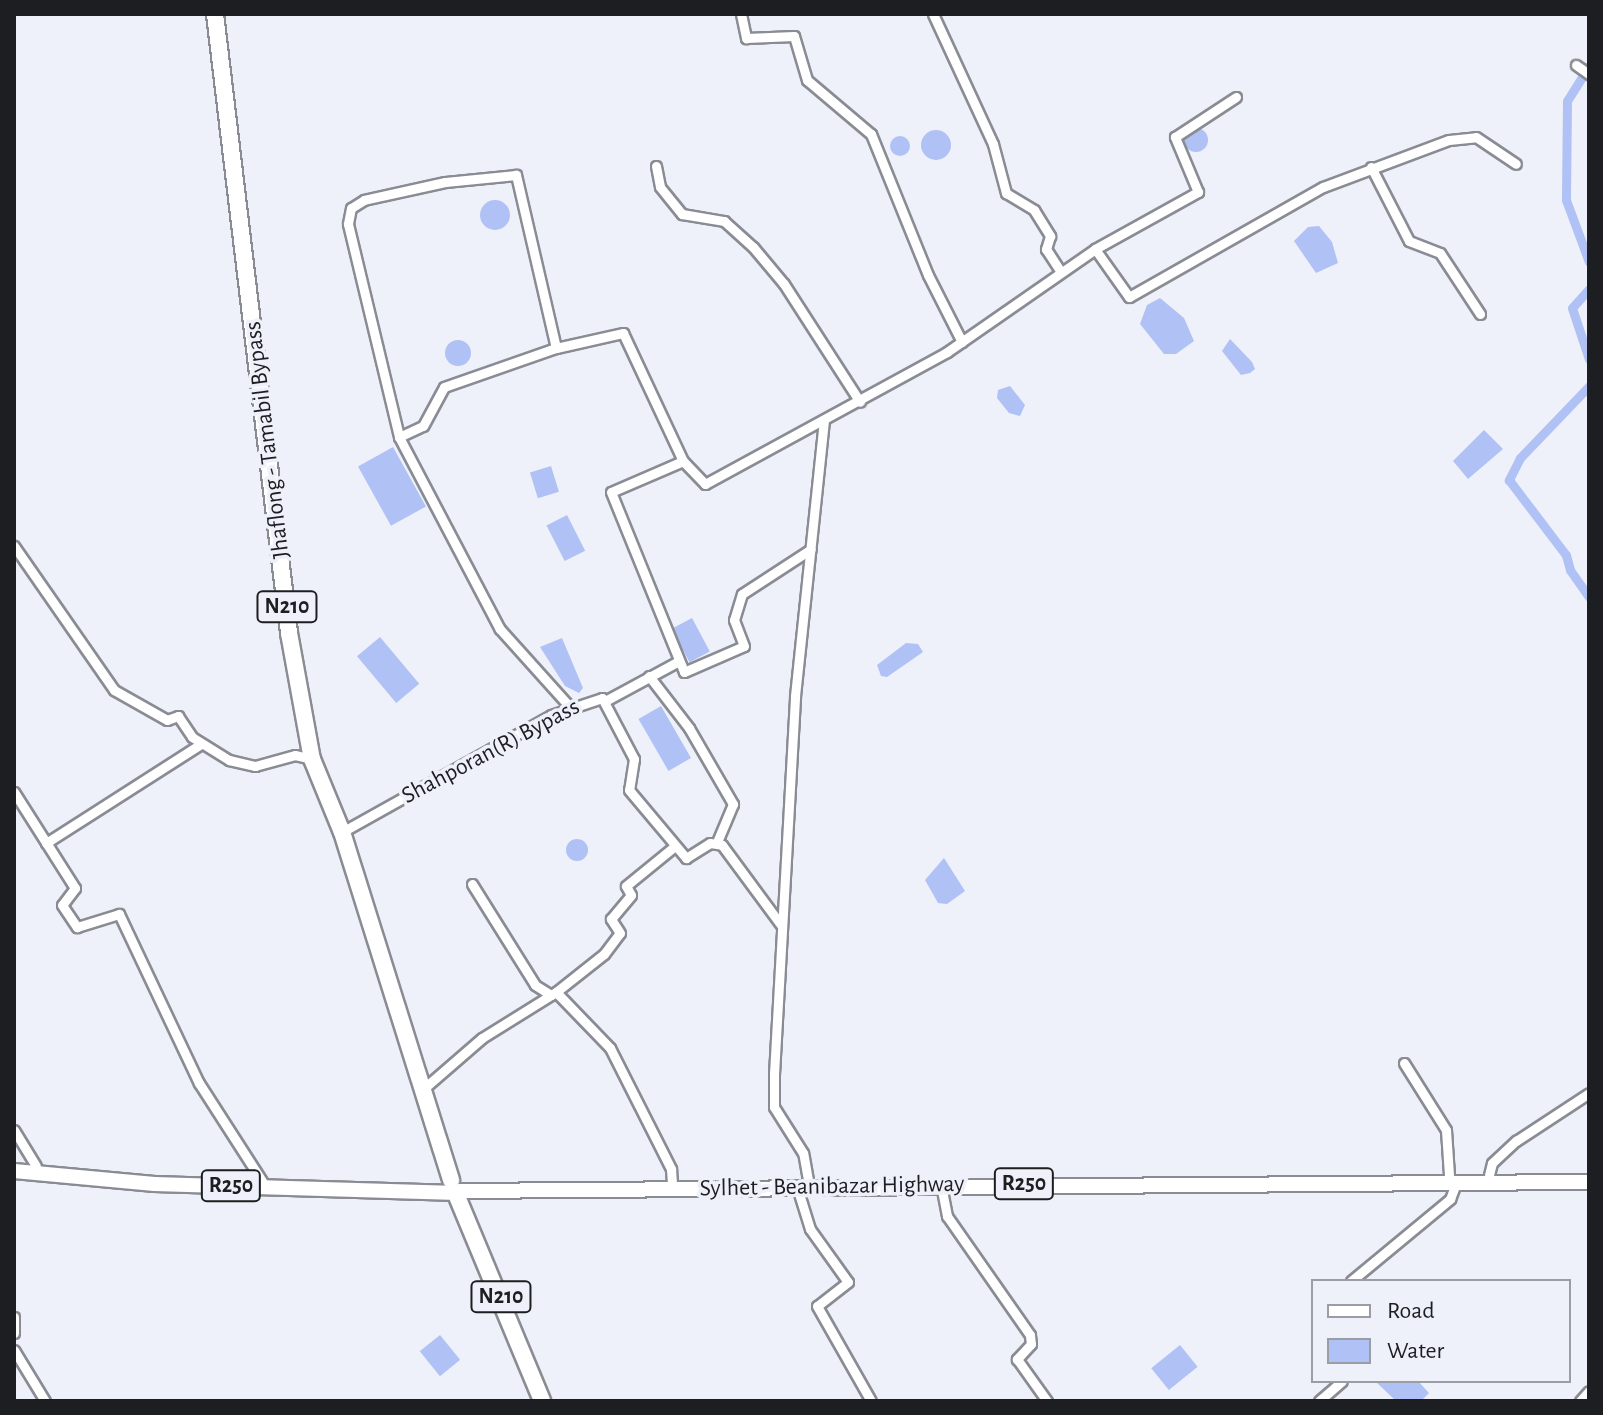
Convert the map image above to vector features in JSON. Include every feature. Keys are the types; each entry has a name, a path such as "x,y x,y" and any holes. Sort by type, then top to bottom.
{"highway":[{"name":"Jhaflong - Tamabil Bypass","path":"215,14 289,633 312,759 342,832 453,1188 542,1401"}],"main road":[{"name":"R250","path":"14,1168 36,1166 154,1179 453,1188"},
{"name":"R250","path":"14,1168 154,1184 453,1188"},
{"name":"Sylhet - Beanibazar Highway","path":"453,1188 672,1182 941,1185 1589,1175"},
{"name":"Sylhet - Beanibazar Highway","path":"453,1188 1453,1179 1589,1182"}],"street":[{"path":"741,14 746,38 794,36 807,80 871,134 928,275 962,342"},
{"path":"933,14 993,144 1006,193 1034,210 1050,236 1046,249 1061,272"},
{"path":"1576,65 1589,74"},
{"path":"399,437 423,426 444,387 556,348 623,333 683,461 705,484 860,402 962,342 1095,249 1198,192 1175,137 1236,97"},
{"path":"1095,249 1122,292 1133,296 1205,249 1371,167 1449,140 1476,137 1516,164"},
{"path":"656,166 660,187 682,214 724,221 753,247 860,402"},
{"path":"1371,167 1409,241 1440,253 1480,314"},
{"path":"556,348 516,175 445,182 364,200 351,208 348,224 399,437 500,629 570,707"},
{"path":"824,421 795,696 774,1107 803,1153 803,1184 810,1229 848,1282 817,1306 871,1401"},
{"path":"683,461 611,492 684,672 744,646 734,620 742,594 811,549"},
{"path":"14,546 114,690 167,720 178,716 201,744 229,760 255,766 295,755 312,759"},
{"path":"605,701 679,661"},
{"path":"422,1090 482,1038 554,994 604,954 620,933 611,919 631,895 626,886 675,846 689,859 717,842 733,804 689,728 649,676"},
{"name":"Shahporan(R) Bypass","path":"342,832 570,707 605,701 634,759 629,790 675,846"},
{"path":"46,843 201,744"},
{"path":"14,792 75,888 62,905 77,927 119,914 199,1083 262,1181"},
{"path":"717,842 781,925"},
{"path":"472,884 535,985 554,994 610,1048 671,1169 672,1182"},
{"path":"1353,1279 1450,1199 1453,1179 1446,1130 1404,1063"},
{"path":"1489,1175 1492,1163 1516,1141 1589,1093"},
{"path":"14,1130 36,1166"},
{"path":"941,1185 947,1216 980,1257 1032,1340 1017,1359 1047,1401"},
{"path":"14,1317 14,1333"},
{"path":"14,1350 45,1401"},
{"path":"1319,1401 1340,1383"},
{"path":"1580,1401 1589,1391"}],"water":[{"path":"1196,128 1204,132 1208,140 1204,148 1196,152 1188,148 1184,140 1188,132"},
{"path":"936,130 942,131 950,139 950,151 942,159 936,160 930,159 922,151 921,145 922,139 930,131"},
{"path":"900,136 907,139 910,146 907,153 900,156 893,153 890,146 893,139"},
{"path":"495,200 501,201 509,209 509,221 501,229 495,230 489,229 481,221 480,215 481,209 489,201"},
{"path":"1319,226 1332,242 1338,263 1316,273 1294,241 1308,227"},
{"path":"1160,298 1184,318 1194,341 1176,354 1164,354 1140,324 1147,305"},
{"path":"1230,339 1252,362 1255,369 1250,373 1241,375 1222,351"},
{"path":"458,340 467,344 471,353 467,362 458,366 449,362 445,353 449,344"},
{"path":"1010,386 1025,405 1020,416 1009,413 997,398 998,390"},
{"path":"1484,430 1503,449 1468,479 1453,461"},
{"path":"393,447 426,506 391,526 358,466"},
{"path":"551,466 559,492 538,498 530,472"},
{"path":"567,515 585,551 565,561 547,525"},
{"path":"692,618 710,652 690,662 672,629"},
{"path":"380,637 419,684 396,703 357,656"},
{"path":"562,638 583,688 579,693 565,686 540,647"},
{"path":"906,643 918,644 923,652 887,677 881,676 877,665"},
{"path":"661,706 691,758 668,771 638,719"},
{"path":"573,839 581,839 588,850 581,861 573,861 566,854 566,846"},
{"path":"944,858 965,891 947,904 938,903 925,880"},
{"path":"440,1335 460,1360 440,1376 420,1351"},
{"path":"1180,1345 1198,1367 1169,1390 1151,1368"},
{"path":"1377,1383 1420,1383 1429,1393 1421,1401 1396,1401"}],"waterway":[{"path":"1589,66 1567,101 1566,200 1589,262"},
{"path":"1589,289 1572,308 1589,359"},
{"path":"1589,386 1520,458 1509,480 1566,555 1570,570 1589,597"}]}
